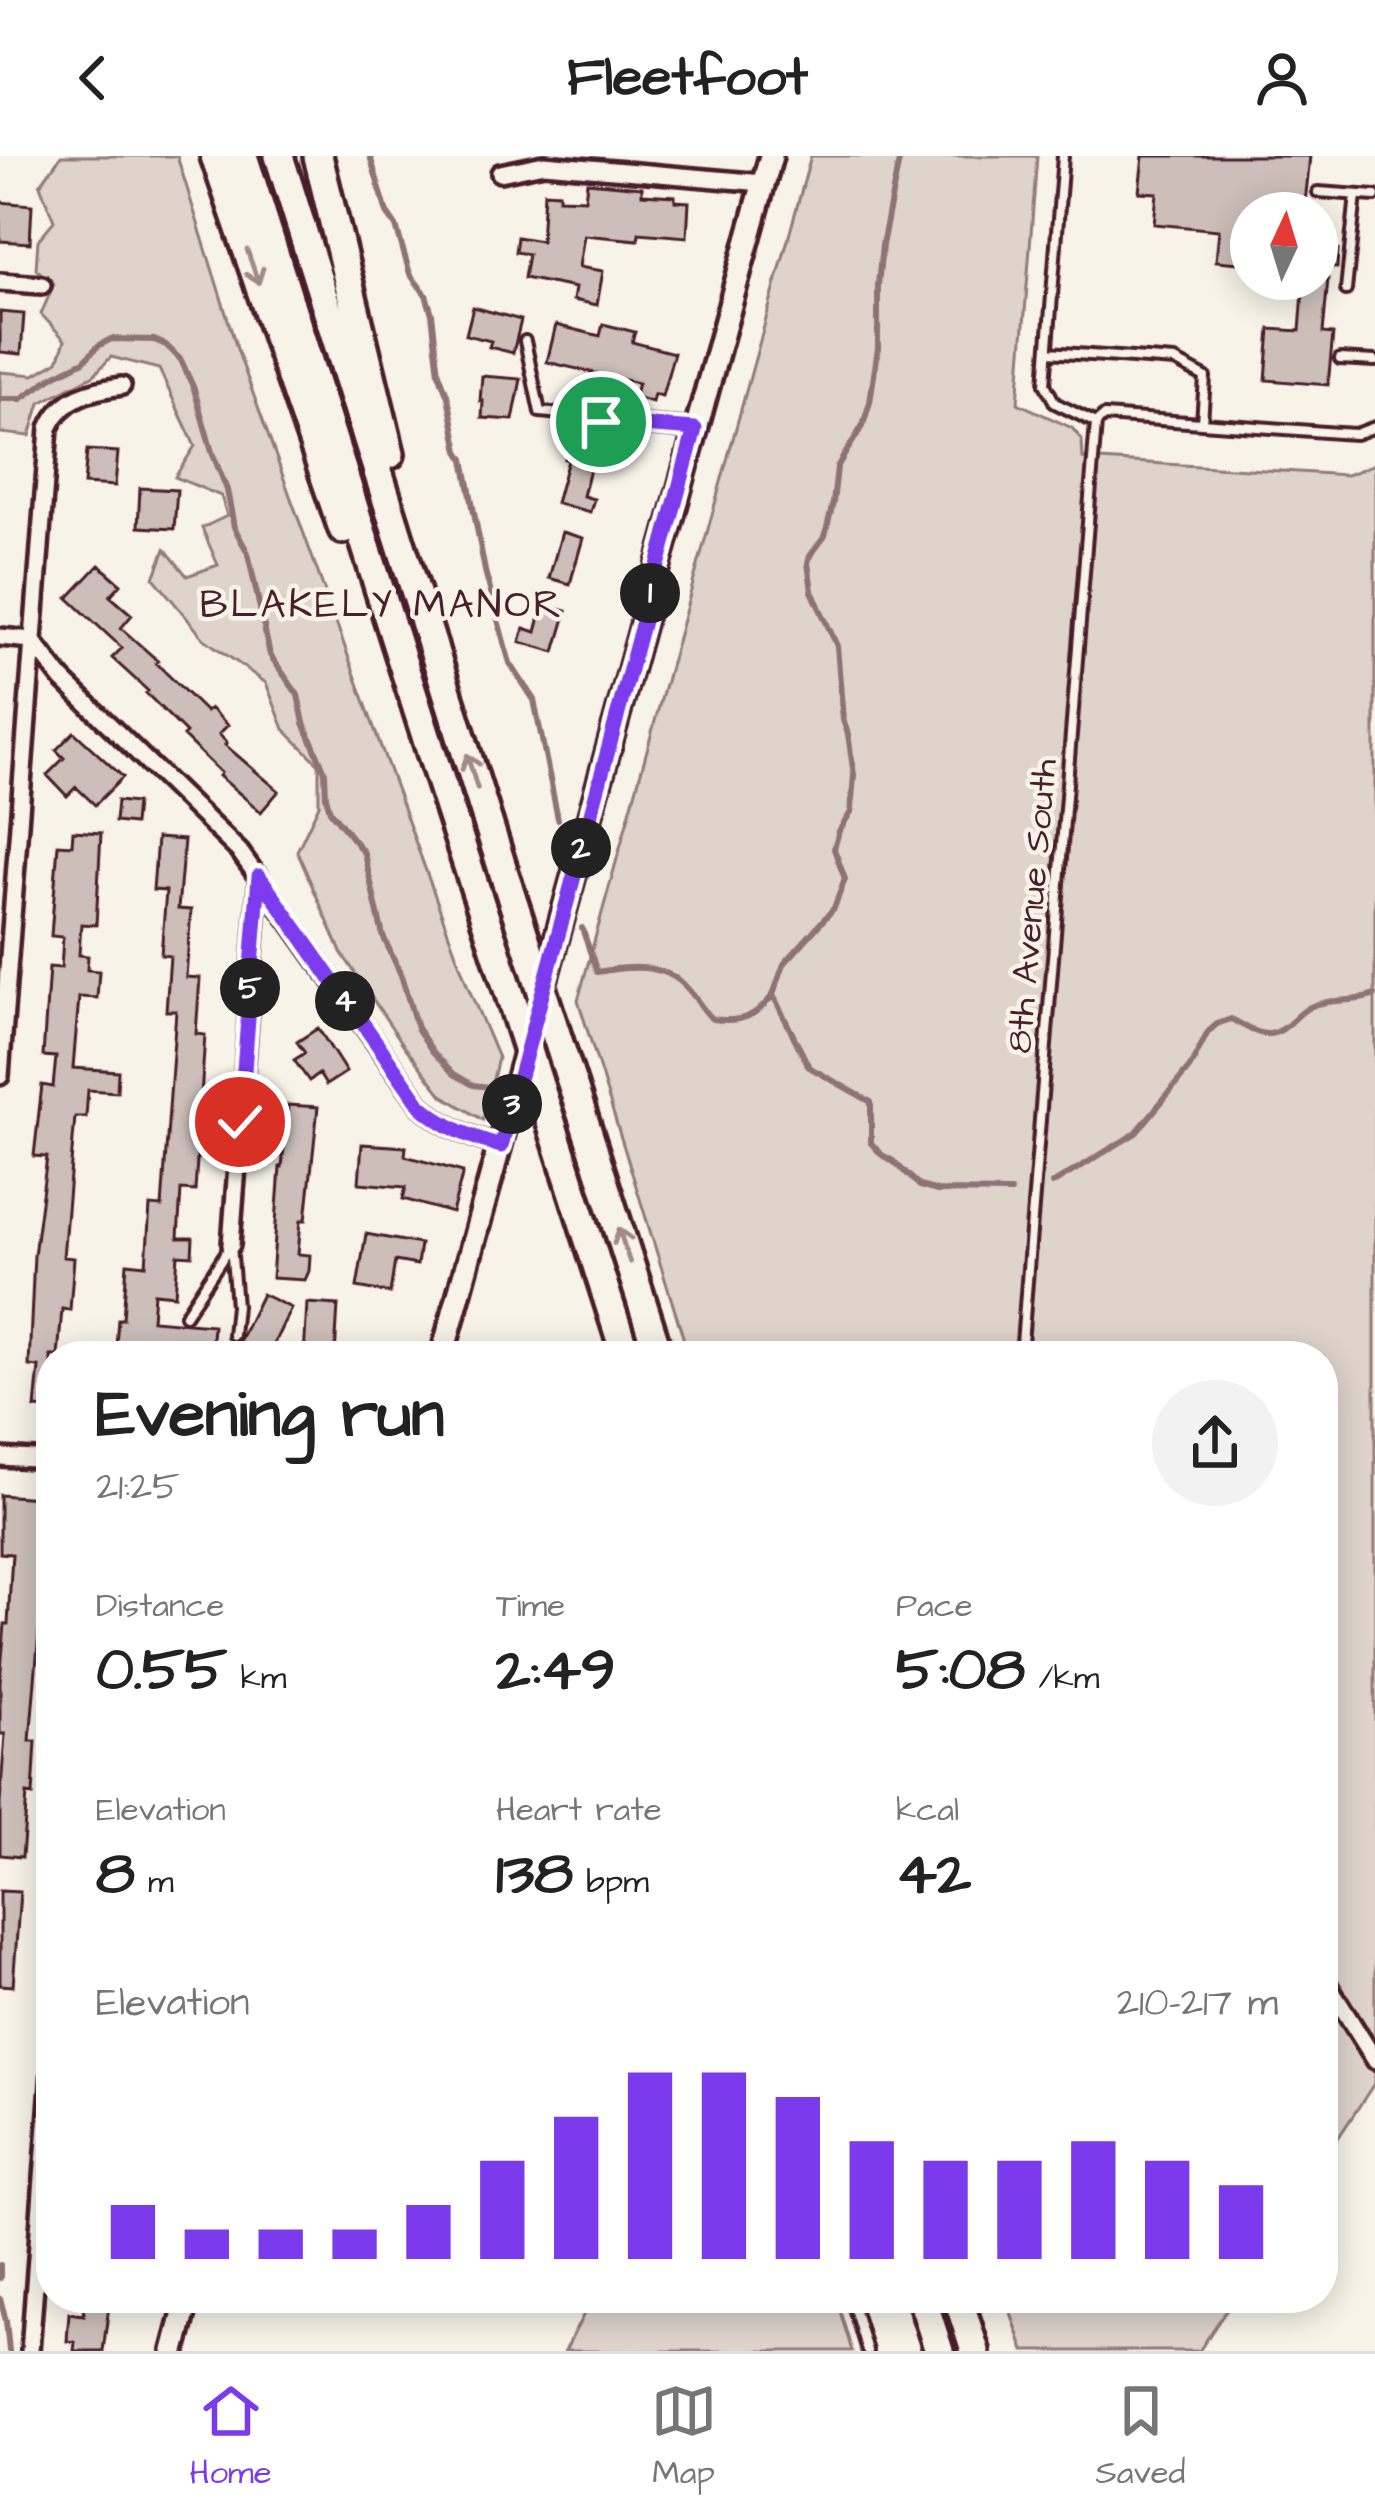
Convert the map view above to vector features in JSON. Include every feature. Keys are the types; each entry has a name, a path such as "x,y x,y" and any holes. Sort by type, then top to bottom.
{"highway":[{"path":"215,156 382,641 414,705"},
{"path":"244,156 414,705 621,1341"},
{"path":"279,156 654,1341"},
{"path":"318,156 397,482 397,530"},
{"path":"927,2313 939,2351"},
{"path":"963,2313 975,2351"}],"main road":[{"path":"446,1341 771,156"},
{"path":"174,2351 184,2313"}],"street":[{"path":"500,172 544,164 763,183"},
{"path":"0,282 42,285"},
{"path":"0,1076 49,428 69,401 91,391 122,386"},
{"path":"588,411 601,422 695,429"},
{"path":"0,637 32,640 62,679 240,853 421,1106 461,1134 501,1146"},
{"path":"231,1244 259,876"},
{"path":"0,1457 36,1459"},
{"path":"1338,2000 1375,2060"},
{"path":"30,2351 36,2271"}],"lane":[{"path":"1063,156 1045,384 1068,411 1096,423 1103,416 1356,434 1375,427"},
{"path":"1338,194 1375,196"},
{"path":"1346,290 1356,195"},
{"path":"525,341 540,412 572,415 588,411"},
{"path":"1048,352 1175,361 1205,376 1202,423"},
{"path":"1340,359 1375,362"},
{"name":"8th Avenue South","path":"1022,1341 1096,423"},
{"path":"185,1316 231,1244"},
{"path":"231,1244 236,1306 233,1335"},
{"path":"856,2313 867,2351"}],"shaded area":[{"path":"61,156 177,156 238,352 468,987 498,1058 483,1120 442,1095 341,952 297,851 319,805 319,764 284,729 266,683 204,639 154,578 165,549 187,576 218,565 202,528 227,516 221,496 175,477 195,446 159,369 111,357 94,375 40,403 30,436 0,433 0,372 34,375 58,361 65,340 41,314 54,284 36,269 38,240 54,221 40,185"},
{"path":"811,156 1037,156 1018,403 1072,428 1082,440 1083,459 1347,475 1375,464 1375,2082 1338,2138 1338,1341 684,1341 578,1000"},
{"path":"584,2313 841,2313 852,2351 565,2351"},
{"path":"1011,2313 1224,2313 1199,2351 1024,2351"}],"building":[{"path":"1143,156 1310,156 1306,192 1230,192 1230,262 1216,261 1219,230 1154,224 1157,193 1139,192"},
{"path":"587,182 642,187 642,194 689,202 687,237 639,233 638,240 584,235 579,267 603,271 597,305 573,300 575,288 524,278 528,254 515,252 517,237 541,241 544,192 585,199"},
{"path":"0,202 32,205 30,243 0,241"},
{"path":"1302,300 1326,300 1323,333 1333,334 1328,385 1266,380 1270,329 1300,331"},
{"path":"473,307 521,320 513,353 466,335"},
{"path":"0,312 24,314 21,354 0,352"},
{"path":"603,324 635,332 632,342 674,353 662,396 654,394 652,402 634,397 638,383 547,362 556,325 600,336"},
{"path":"482,376 521,379 513,420 482,418"},
{"path":"571,436 592,442 583,496 594,499 590,512 556,503"},
{"path":"87,450 118,452 115,486 84,484"},
{"path":"140,488 177,490 174,529 138,527"},
{"path":"562,532 583,538 570,584 549,578"},
{"path":"99,565 121,584 110,596 132,615 121,628 206,712 210,708 228,725 219,734 225,745 279,791 261,812 219,776 148,691 112,658 122,648 68,598"},
{"path":"543,605 567,611 555,652 520,642 524,628 536,632"},
{"path":"74,732 123,777 95,805 76,787 67,796 47,775 64,758 56,750"},
{"path":"117,801 136,803 134,824 115,822"},
{"path":"73,831 101,833 96,925 81,924 79,955 88,956 87,970 99,971 97,998 79,997 73,1068 118,1071 117,1092 88,1090 86,1117 75,1117 63,1257 74,1258 70,1310 62,1309 59,1341 36,1341 36,1367 29,1366 34,1255 47,1157 34,1156 42,1085 53,1087 56,1057 43,1056 49,967 61,968 63,937 51,936 58,844 72,845"},
{"path":"157,838 184,840 178,909 191,910 186,977 200,978 196,1034 205,1035 195,1191 181,1190 178,1238 193,1238 192,1256 178,1255 175,1295 154,1293 152,1320 213,1325 212,1341 116,1341 127,1263 146,1265 150,1206 162,1207 176,1011 166,1011 170,956 161,955 166,891 153,890"},
{"path":"318,1028 346,1072 326,1085 319,1074 309,1081 294,1060 305,1053 297,1042"},
{"path":"288,1105 318,1107 298,1254 310,1255 305,1280 272,1278"},
{"path":"362,1144 406,1147 405,1156 463,1172 452,1213 403,1199 406,1187 359,1183"},
{"path":"366,1234 420,1244 417,1265 395,1261 390,1293 357,1287"},
{"path":"262,1294 291,1308 275,1341 239,1341"},
{"path":"307,1303 338,1305 336,1341 305,1341"},
{"path":"0,1495 36,1498 36,1668 30,1741 36,1741 22,1857 0,1855 5,1734 0,1734 0,1681 12,1554 0,1553"},
{"path":"0,1891 20,1892 13,1986 0,1985"},
{"path":"69,2313 108,2313 103,2351 74,2351 75,2342 67,2341"}],"waterway":[{"path":"370,156 410,274 426,295 432,314 439,373 464,459 485,571 510,663 534,700 558,819"},
{"path":"773,995 784,964 834,908 845,879 834,849 851,812 854,775 843,720 837,646 812,591 808,563 825,536 837,467 863,425 870,402 878,348 882,245 900,156"},
{"path":"0,399 21,399 111,339 154,340 181,360 227,490 234,527 248,553 270,655 298,695 304,723 325,772 330,811 364,853 383,936 417,1028 454,1074 473,1085 489,1087"},
{"path":"582,928 597,972 633,968 668,974 688,989 712,1019 747,1017 773,995 809,1067 871,1102 871,1143 882,1155 920,1186 937,1191 1011,1192"},
{"path":"1052,1184 1136,1133 1190,1067 1217,1024 1231,1019 1258,1032 1273,1033 1316,1005 1375,995"},
{"path":"0,2265 0,2278"},
{"path":"0,2298 9,2351"}],"district":[{"name":"BLAKELY MANOR","path":"382,603"}],"route":[{"path":"240,1122 259,876 421,1106 461,1134 501,1146 695,429 601,422"}]}
